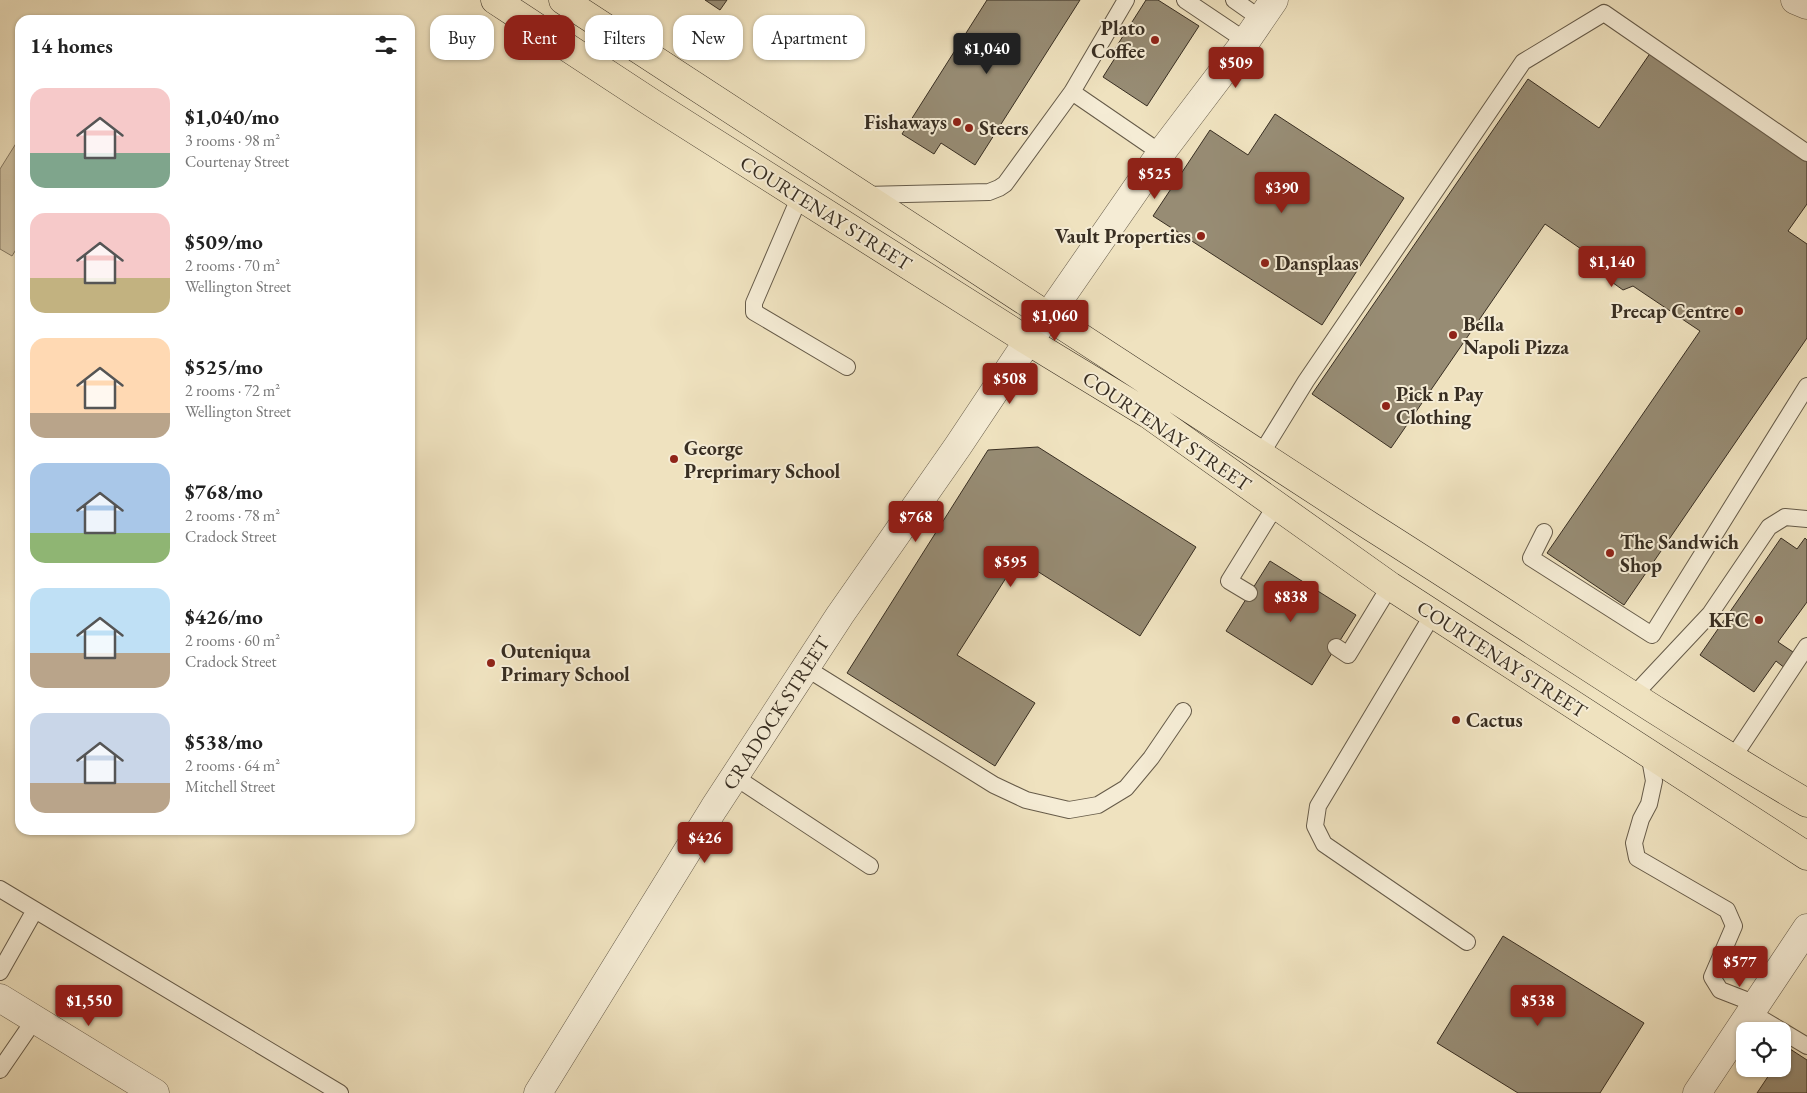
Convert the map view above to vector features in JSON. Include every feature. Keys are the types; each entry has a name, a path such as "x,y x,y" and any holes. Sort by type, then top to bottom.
{"highway":[{"name":"COURTENAY STREET","path":"495,0 1028,341 1148,414 1390,586 1807,856"},
{"name":"COURTENAY STREET","path":"563,0 1370,526 1480,594 1632,696 1807,804"}],"street":[{"path":"1795,0 1807,5"},
{"name":"CRADOCK STREET","path":"538,1093 734,777 840,615 958,446 1028,341 1048,316 1161,153 1268,9"},
{"path":"1697,1093 1807,928"},
{"path":"0,998 155,1093"}],"lane":[{"path":"862,195 989,192 1005,184 1072,92 1126,0"},
{"path":"1185,0 1246,41"},
{"path":"1234,0 1268,9"},
{"path":"1261,454 1306,381 1523,62 1604,14 1807,153"},
{"path":"1072,92 1161,153"},
{"path":"800,196 754,303 754,312 847,367"},
{"path":"1544,532 1531,558 1652,635 1807,386"},
{"path":"1249,593 1229,581 1276,505"},
{"path":"1632,696 1710,614 1770,527 1785,517 1807,519"},
{"path":"1336,647 1348,655 1390,586"},
{"path":"1433,614 1318,806 1315,826 1324,844 1467,942"},
{"path":"1732,759 1807,646"},
{"path":"806,668 994,786 1026,800 1069,810 1098,805 1126,788 1151,758 1183,711"},
{"path":"1649,754 1654,781 1650,804 1642,818 1634,843 1637,858 1727,910 1734,926 1712,977 1720,990 1753,1008 1771,1022"},
{"path":"734,777 870,866"},
{"path":"0,889 317,1087 340,1093"},
{"path":"0,972 35,910"},
{"path":"0,1070 35,1019"},
{"path":"1791,1036 1807,1046"}],"shaded area":[{"path":"15,145 15,251 12,256 0,249 0,169"}],"building":[{"path":"705,0 727,0 720,10"},
{"path":"987,0 1080,0 975,165 941,143 934,154 902,134"},
{"name":"Plato Coffee","path":"1146,0 1158,0 1199,26 1147,106 1103,77 1115,58 1111,55"},
{"name":"Precap Centre","path":"1651,52 1807,158 1807,204 1788,231 1807,244 1807,338 1624,605 1547,553 1700,331 1633,286 1623,290 1609,280 1610,269 1545,224 1391,448 1312,394 1528,79 1599,128"},
{"path":"1275,114 1404,198 1322,325 1153,216 1210,130 1248,155"},
{"path":"1038,447 1196,547 1140,636 1018,559 957,655 1035,703 995,766 847,673 988,450"},
{"name":"KFC","path":"1781,538 1797,549 1805,538 1807,540 1807,602 1778,642 1796,654 1786,669 1776,661 1754,692 1700,655"},
{"path":"1270,561 1356,615 1312,685 1226,631"},
{"path":"1503,936 1644,1023 1600,1093 1518,1093 1437,1043"},
{"path":"1791,1050 1807,1060 1807,1093 1757,1093 1768,1077 1791,1077"}],"place":[{"name":"Plato Coffee","path":"1155,40"},
{"name":"Fishaways","path":"957,122"},
{"name":"Steers","path":"969,128"},
{"name":"Vault Properties","path":"1201,236"},
{"name":"Dansplaas","path":"1265,263"},
{"name":"Precap Centre","path":"1739,311"},
{"name":"Bella Napoli Pizza","path":"1453,335"},
{"name":"Pick n Pay Clothing","path":"1386,406"},
{"name":"George Preprimary School","path":"674,459"},
{"name":"The Sandwich Shop","path":"1610,553"},
{"name":"KFC","path":"1759,620"},
{"name":"Outeniqua Primary School","path":"491,663"},
{"name":"Cactus","path":"1456,720"}]}
